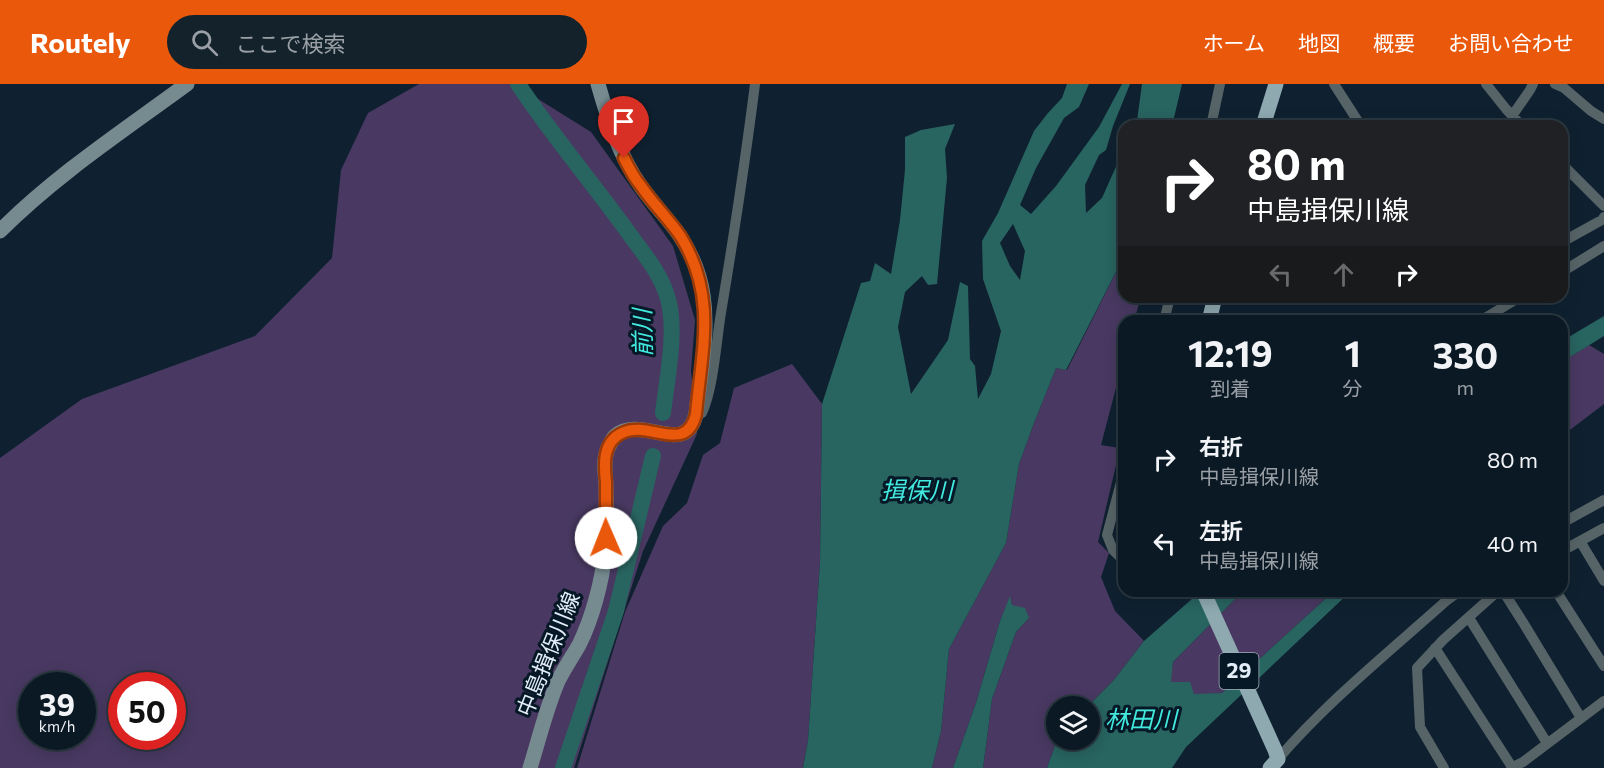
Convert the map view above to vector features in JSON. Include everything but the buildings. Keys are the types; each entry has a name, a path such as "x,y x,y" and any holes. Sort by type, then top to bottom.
{"main road":[{"path":"0,231 73,168 187,84"},
{"path":"598,84 612,131 624,158 640,185 679,235 698,273 705,319 696,414"},
{"path":"1265,120 1276,84"},
{"name":"中島揖保川線","path":"530,768 558,681 580,643 594,607 603,566 606,538 606,452 614,437 629,429 638,428 670,435 684,434 694,423 696,414"},
{"name":"29","path":"1206,597 1276,761"}],"street":[{"path":"696,414 702,413 706,404 713,369 738,209 754,84"},
{"path":"1212,120 1220,84"},
{"path":"1334,84 1357,120"},
{"path":"1486,84 1516,120"},
{"path":"1512,116 1533,84"},
{"path":"1555,84 1564,88 1604,119"},
{"path":"1568,170 1604,206"},
{"path":"1568,239 1604,217"},
{"path":"1568,268 1604,246"},
{"path":"1490,315 1510,303"},
{"path":"1118,494 1107,535 1113,550 1118,555"},
{"path":"1568,520 1604,500"},
{"path":"1568,548 1604,528"},
{"path":"1580,541 1604,581"},
{"path":"1276,761 1346,691 1452,597"},
{"path":"1444,768 1420,728 1418,668 1435,648 1492,597"},
{"path":"1507,597 1581,718"},
{"path":"1560,597 1604,666"},
{"path":"1469,618 1547,743"},
{"path":"1435,648 1511,768 1523,762 1604,700"}],"shaded area":[{"path":"419,84 514,84 591,132 673,246 695,320 691,371 697,434 643,551 574,768 0,768 0,458 82,399 255,336 332,258 341,170 368,113"},
{"path":"1118,268 1118,303 1139,303 1136,315 1118,315 1118,380 1101,445 1118,448 1118,457 1098,542 1109,553 1101,577 1115,611 1144,641 1113,681 1098,696 1046,696 1046,750 1053,750 1047,768 983,768 992,699 1016,632 1029,618 1012,605 1010,598 1000,621 976,703 953,768 932,768 941,731 949,649 1006,543 1019,464 1056,368 1067,370"},
{"path":"1589,345 1604,354 1604,404 1568,431 1568,358"},
{"path":"792,364 822,404 820,562 808,740 803,768 577,768 625,612 663,526 687,503 703,455 720,443 734,388"},
{"path":"1237,597 1327,597 1222,693 1194,695 1170,682 1173,662"}],"water":[{"name":"揖保川","path":"1067,84 1089,84 1079,107 1064,118 1036,168 1020,205 1031,214 1056,186 1099,127 1122,84 1130,84 1106,150 1099,155 1085,185 1086,213 1102,198 1118,162 1118,268 1066,370 1056,368 1019,464 1006,543 949,649 941,731 932,768 803,768 808,740 820,562 822,404 861,283 870,281 875,263 891,274 900,220 905,170 905,137 921,130 955,124 945,149 947,178 937,284 928,285 922,276 905,292 898,327 911,394 948,340 960,282 968,286 970,359 975,366 978,399 991,374 1001,331 983,279 982,241 998,213 1034,131 1062,98","holes":["1013,224 1025,251 1020,280 1010,266 1000,243"]},
{"path":"1142,84 1182,84 1173,120 1137,120"},
{"path":"1604,316 1604,336 1568,358 1568,337"},
{"path":"1010,596 1012,605 1025,608 1029,618 1016,632 992,699 983,768 953,768 976,703 1000,621"},
{"name":"林田川","path":"1194,597 1237,597 1173,662 1171,682 1190,682 1194,694 1222,693 1327,597 1345,597 1186,747 1172,768 1047,768 1053,750 1100,750 1100,696 1098,696 1113,681 1144,641"}],"waterway":[{"name":"前川","path":"518,84 645,256 665,290 672,326 663,413"},
{"name":"前川","path":"563,768 616,611 653,456"}],"route":[{"path":"606,538 606,452 614,437 629,429 638,428 670,435 684,434 689,430 696,414 704,345 705,319 698,273 679,235 640,185 624,158"}]}
